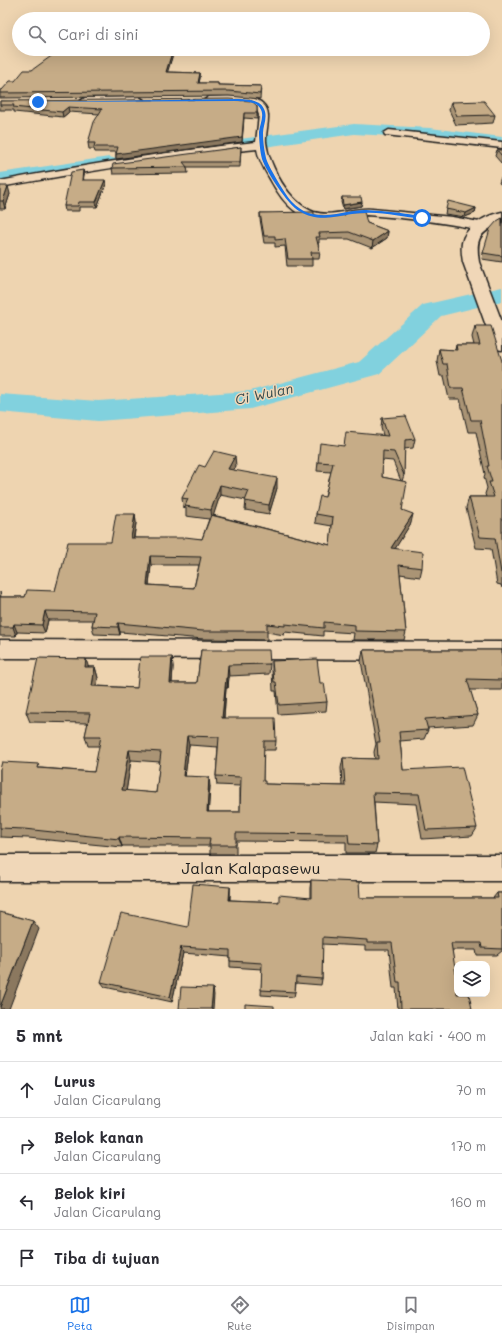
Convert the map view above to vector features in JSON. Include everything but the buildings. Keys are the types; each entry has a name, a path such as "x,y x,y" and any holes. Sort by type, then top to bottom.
{"main road":[{"path":"499,338 471,262 468,249 472,235 481,226 502,216"}],"street":[{"path":"202,100 244,100 256,102 263,109 262,140 264,159 291,203 308,214 329,218 364,212 451,220 481,226"},
{"path":"79,101 148,101"},
{"path":"389,133 502,145"},
{"path":"0,184 104,165 262,140"},
{"path":"0,649 502,651"},
{"name":"Jalan Kalapasewu","path":"0,868 502,868"}],"waterway":[{"path":"202,150 354,129 430,133 502,143"},
{"path":"0,179 109,163"},
{"name":"Ci Wulan","path":"0,403 98,411 250,400 369,368 432,310 502,294"}],"route":[{"path":"38,102 244,100 256,102 263,109 264,115 261,132 264,159 285,195 291,203 301,211 308,214 329,218 354,212 364,212 422,218"}]}
